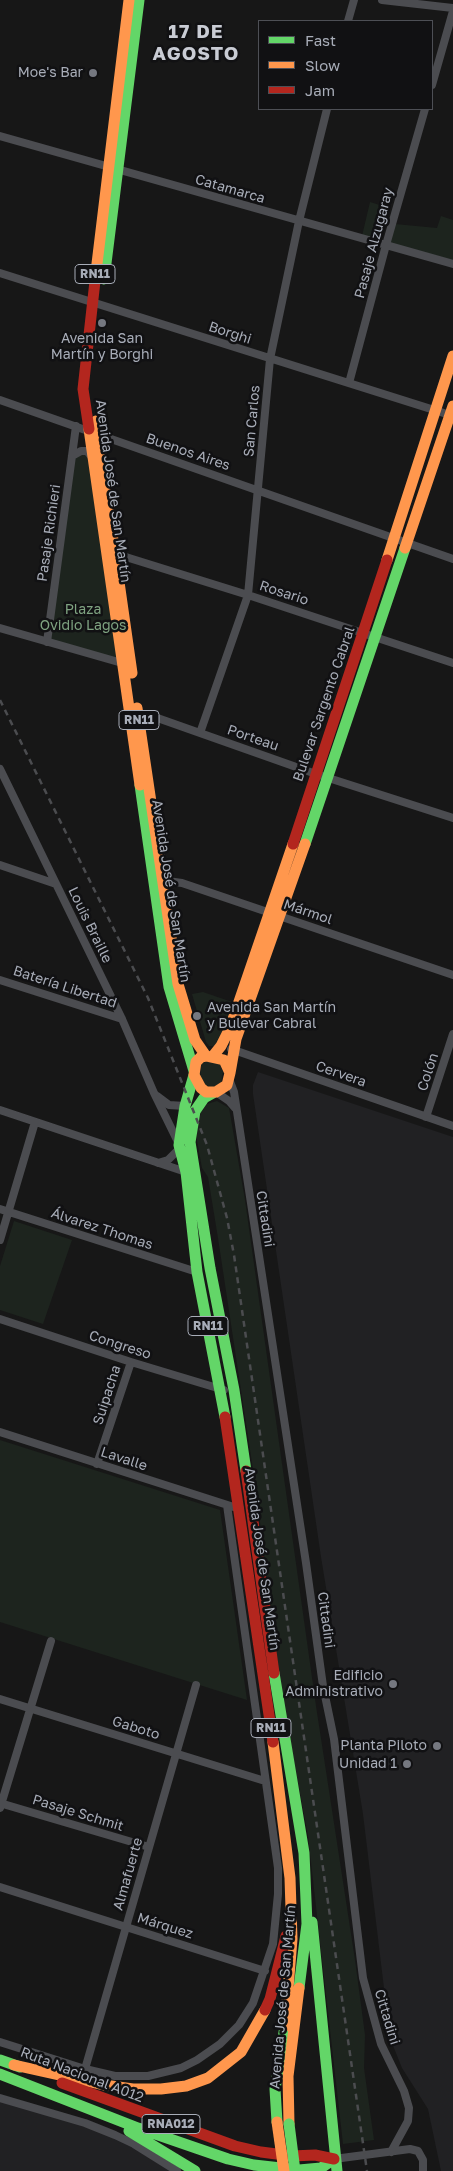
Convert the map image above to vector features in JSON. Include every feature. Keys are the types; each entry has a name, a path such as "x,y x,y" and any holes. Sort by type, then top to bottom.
{"main road":[{"name":"Avenida José de San Martín","path":"113,169 129,0"},
{"name":"Avenida José de San Martín","path":"139,0 113,169 96,303 92,379 94,433 158,880 169,987 194,1073 185,1106 180,1147 186,1172 197,1272 221,1390 280,1786 289,1870 292,1939 289,1983 275,2089 277,2122 284,2171"},
{"name":"Bulevar Sargento Cabral","path":"230,1076 233,1050 400,541 453,356"},
{"name":"Bulevar Sargento Cabral","path":"400,541 452,412"},
{"name":"Avenida José de San Martín","path":"94,433 92,456 110,553 122,663 134,714"},
{"name":"Avenida José de San Martín","path":"158,880 178,984 195,1040 210,1056"},
{"name":"Bulevar Sargento Cabral","path":"210,1056 221,1046 230,1028 276,915"},
{"path":"210,1056 201,1057 196,1062 194,1073 201,1088 206,1092 215,1093"},
{"name":"RN11","path":"210,1056 224,1060 230,1076 223,1090 215,1093"},
{"name":"Avenida José de San Martín","path":"215,1093 204,1098 195,1111 190,1142 210,1268 234,1390 282,1728 304,1852 307,1896 306,1924 288,2076 289,2124 295,2171"},
{"path":"304,1852 310,1889 335,2165"},
{"path":"14,2065 96,2084 133,2089 161,2089 186,2086 208,2078 241,2052 252,2035 270,1999 291,1914"},
{"name":"Ruta Nacional A012","path":"0,2060 164,2122 235,2146 292,2156 315,2155 335,2165"},
{"name":"Ruta Nacional A012","path":"0,2074 190,2147 254,2165 299,2170 335,2165"},
{"path":"85,2106 195,2171"}],"street":[{"path":"348,20 354,0"},
{"path":"382,0 453,10 433,81"},
{"name":"San Carlos","path":"200,733 248,594 270,359 299,221 327,110"},
{"name":"Pasaje Alzugaray","path":"349,383 425,110"},
{"name":"Catamarca","path":"0,136 453,264"},
{"name":"Borghi","path":"0,273 436,411 452,412"},
{"name":"Buenos Aires","path":"0,400 453,559"},
{"name":"Pasaje Richieri","path":"47,642 76,426"},
{"path":"72,456 81,451 87,451 92,456"},
{"name":"Rosario","path":"110,553 248,594 453,663"},
{"path":"0,628 122,663"},
{"name":"Porteau","path":"134,714 150,715 453,818"},
{"name":"Louis Braille","path":"0,769 122,1019 180,1147"},
{"path":"0,865 56,884"},
{"name":"Mármol","path":"158,880 182,883 453,975"},
{"name":"Batería Libertad","path":"0,980 122,1019"},
{"name":"Colón","path":"426,1117 453,1034"},
{"name":"Cervera","path":"221,1046 453,1126"},
{"name":"Cittadini","path":"230,1076 306,1562 323,1686 334,1739 363,1978 381,2044 404,2091 410,2108 408,2122 391,2152"},
{"path":"154,1093 162,1101 170,1105 185,1106"},
{"path":"215,1093 229,1101 236,1110"},
{"path":"0,1110 186,1172"},
{"path":"0,1240 35,1122"},
{"path":"158,1163 168,1160 180,1147"},
{"name":"Álvarez Thomas","path":"0,1209 197,1272"},
{"name":"Congreso","path":"0,1319 221,1390 234,1390"},
{"name":"Suipacha","path":"97,1464 131,1362"},
{"name":"Lavalle","path":"0,1432 240,1509"},
{"path":"0,2042 85,2069 115,2076 148,2076 181,2068 197,2060 220,2044 239,2025 253,2003 273,1944 278,1894 278,1868 264,1781 227,1505"},
{"path":"1,1805 51,1642"},
{"name":"Almafuerte","path":"85,2069 196,1686"},
{"name":"Gaboto","path":"0,1699 264,1781"},
{"name":"Pasaje Schmit","path":"1,1805 149,1847"},
{"name":"Márquez","path":"0,1888 265,1971"},
{"path":"0,2098 92,2126 134,2144 177,2171"},
{"path":"335,2165 410,2149 418,2150 423,2160 423,2171"}],"shaded area":[{"path":"258,1072 453,1137 453,2171 441,2171 428,2109 402,2068 390,2038 363,1814 321,1557 253,1094 253,1085"},
{"path":"0,2098 115,2135 177,2171 0,2171"}],"green space":[{"path":"370,202 386,207 379,240 362,236"},
{"path":"441,216 453,220 453,260 389,243 395,224 437,228"},
{"name":"Plaza Ovidio Lagos","path":"87,451 122,663 47,642 72,456"},
{"path":"203,992 235,1003 216,1046 209,1046 206,1042 192,994"},
{"path":"205,1062 219,1062 223,1072 221,1083 209,1089 200,1079 201,1064"},
{"path":"217,1101 229,1108 245,1200 316,1706 355,1960 365,2035 364,2068 374,2140 343,2144 308,1836 276,1663 257,1496 218,1238 208,1177 202,1168 197,1141 197,1128 201,1112 207,1104"},
{"path":"14,1221 72,1240 43,1324 0,1310 0,1266"},
{"path":"0,1440 220,1510 247,1700 0,1622"}],"railway":[{"path":"0,700 148,998 207,1145 227,1218 234,1255 367,2171"}],"traffic: fast":[{"path":"104,279 139,0"},
{"path":"305,844 405,548"},
{"path":"140,785 169,987 194,1071"},
{"path":"194,1075 185,1106 179,1145 186,1172 197,1272 225,1417"},
{"path":"213,1093 204,1098 195,1111 190,1142 210,1268 234,1390 246,1471"},
{"path":"274,1673 304,1853 307,1924 299,1988"},
{"path":"312,1922 337,2171"},
{"path":"277,2122 275,2089 285,2026"},
{"path":"0,2060 20,2067"},
{"path":"0,2074 138,2128 228,2159 254,2165 299,2170 321,2168 334,2159"},
{"path":"289,2124 295,2171"},
{"path":"129,2131 195,2171"}],"traffic: slow":[{"path":"96,272 129,0"},
{"path":"387,560 453,356"},
{"path":"405,548 453,406"},
{"path":"96,421 132,673"},
{"path":"89,429 140,785"},
{"path":"137,708 178,984 195,1040 206,1056"},
{"path":"213,1056 221,1046 230,1028 293,844"},
{"path":"230,1073 236,1039 305,844"},
{"path":"206,1056 224,1060 230,1073 227,1085 216,1092 206,1092 201,1088 194,1075 196,1062 201,1057 206,1056"},
{"path":"273,1742 290,1878 292,1939 285,2026"},
{"path":"289,2124 288,2076 299,1988"},
{"path":"14,2065 104,2085 133,2089 161,2089 186,2086 208,2078 241,2052 265,2010"},
{"path":"277,2122 284,2171"}],"traffic: jam":[{"path":"89,429 83,389 96,272"},
{"path":"293,844 387,560"},
{"path":"225,1417 273,1742"},
{"path":"246,1471 274,1673"},
{"path":"265,2010 270,1999 286,1936"},
{"path":"62,2083 235,2146 261,2152 292,2156 315,2155 334,2159"}],"place":[{"name":"Moe's Bar","path":"93,73"},
{"name":"Avenida San Martín y Borghi","path":"102,323"},
{"name":"Avenida San Martín y Bulevar Cabral","path":"197,1016"},
{"name":"Edificio Administrativo","path":"393,1684"},
{"name":"Planta Piloto","path":"437,1746"},
{"name":"Unidad 1","path":"407,1764"}],"district":[{"name":"17 DE AGOSTO","path":"196,43"}]}
